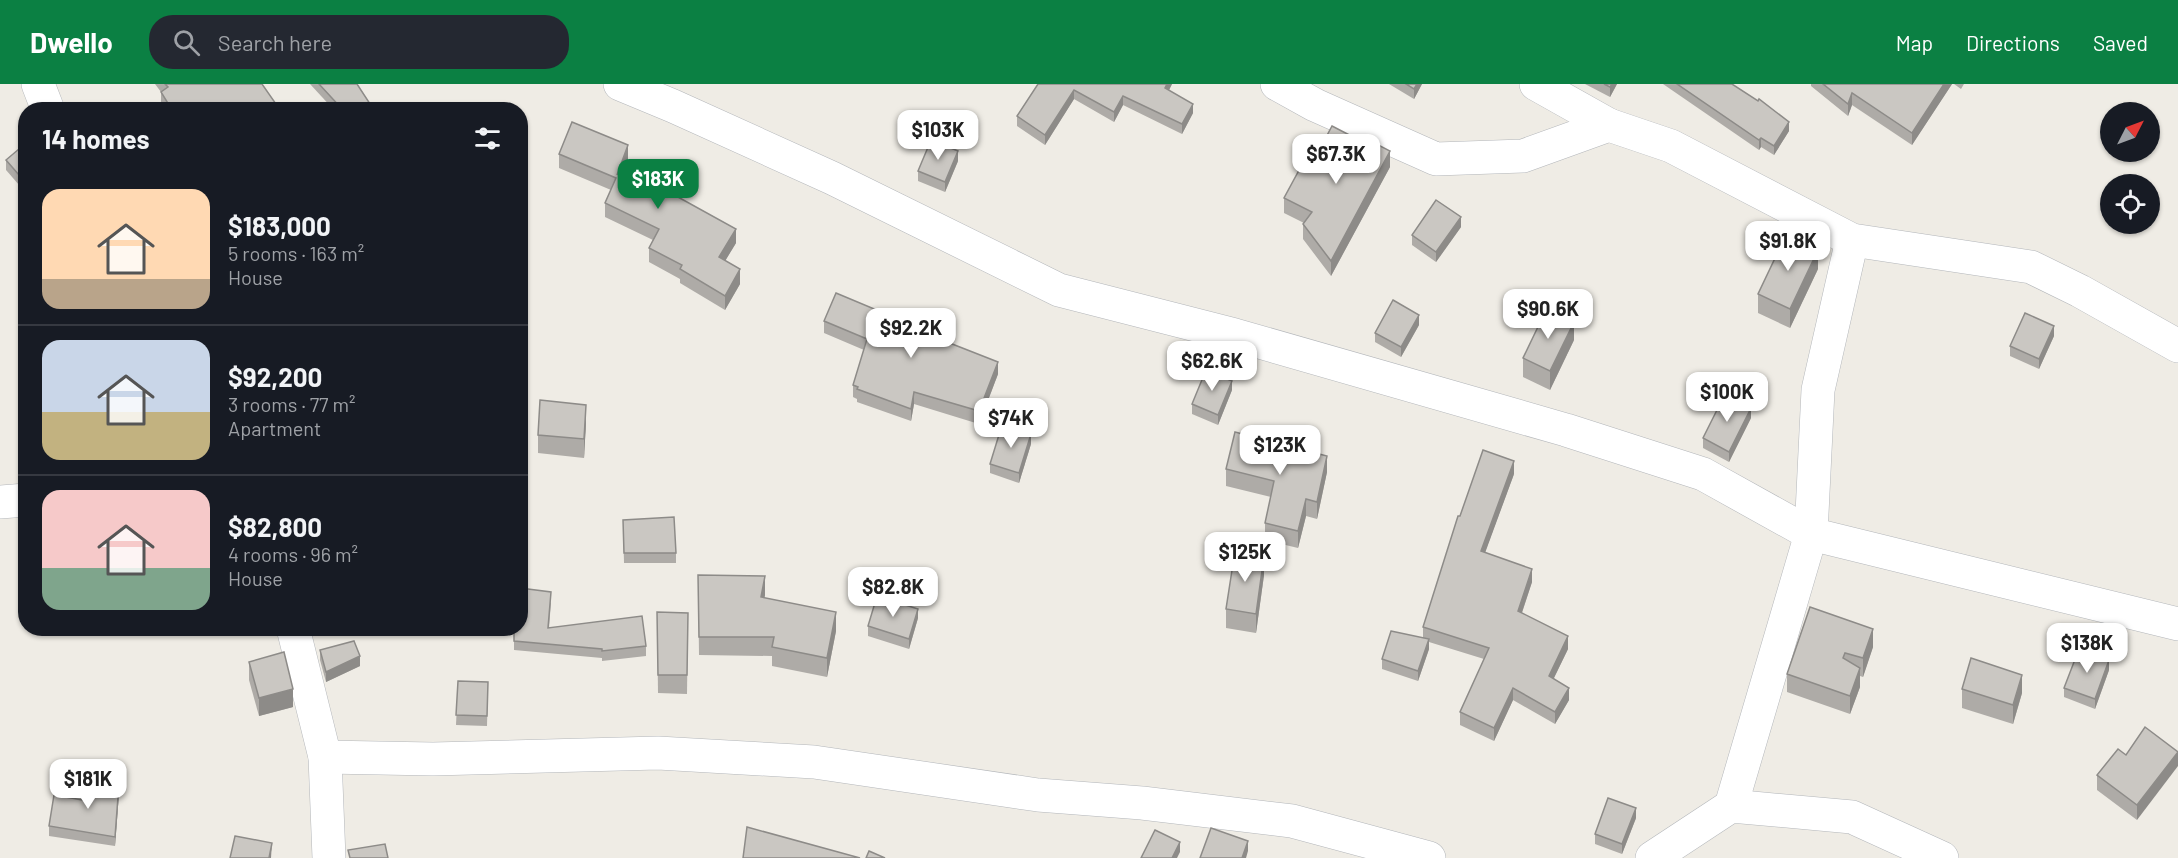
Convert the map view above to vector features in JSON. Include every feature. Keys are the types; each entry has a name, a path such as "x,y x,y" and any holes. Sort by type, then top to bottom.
{"street":[{"path":"38,84 45,102"},
{"path":"620,84 832,178 1059,290 1235,335 1589,437 1703,474 1811,534 2178,624"},
{"path":"1277,84 1315,105 1436,159 1523,156 1609,125"},
{"path":"1536,84 1609,125 1671,146 1852,240 2031,267 2080,291 2178,346"},
{"path":"1731,806 1811,534 1818,390 1852,240"},
{"path":"0,502 18,501"},
{"path":"295,636 325,757 329,858"},
{"path":"325,757 433,759 658,753 814,762 1038,795 1142,803 1292,821 1429,858"},
{"path":"1652,858 1731,806 1852,817 1942,858"}],"building":[{"path":"165,84 262,84 275,102 167,102 161,92 168,87"},
{"path":"319,84 357,84 369,102 336,102"},
{"path":"1038,84 1167,84 1165,88 1193,104 1182,124 1123,96 1114,112 1074,90 1045,135 1017,116"},
{"path":"1406,84 1417,84 1414,89"},
{"path":"1677,84 1732,84 1758,101 1759,99 1789,122 1774,146 1761,138 1759,140"},
{"path":"1823,84 1944,84 1912,133 1852,93 1848,104"},
{"path":"572,122 628,145 617,175 622,164 650,177 649,181 736,229 719,257 740,269 725,296 680,269 682,265 649,248 659,229 605,203 616,178 559,154"},
{"path":"1332,126 1359,140 1361,136 1390,151 1331,261 1303,224 1312,212 1284,198 1317,137 1324,141"},
{"path":"931,140 958,151 945,182 918,171"},
{"path":"18,150 18,174 6,160"},
{"path":"1436,200 1461,217 1436,252 1412,235"},
{"path":"1786,235 1818,250 1790,309 1758,294"},
{"path":"836,293 944,335 942,340 998,362 979,411 914,392 911,409 857,389 858,387 853,385 867,339 824,321"},
{"path":"1393,300 1419,315 1401,347 1375,333"},
{"path":"1547,308 1574,322 1550,371 1523,358"},
{"path":"2025,313 2054,326 2039,359 2010,346"},
{"path":"1206,370 1232,381 1218,415 1192,404"},
{"path":"1725,394 1751,408 1729,452 1703,438"},
{"path":"540,400 586,405 584,439 538,435"},
{"path":"1002,425 1031,434 1019,473 990,464"},
{"path":"1235,432 1327,456 1317,502 1306,499 1298,531 1265,523 1274,481 1226,469"},
{"path":"1483,450 1514,461 1481,551 1532,569 1518,611 1568,636 1549,676 1569,688 1555,712 1513,688 1494,728 1460,712 1489,648 1423,627 1458,516 1460,516"},
{"path":"674,517 676,553 624,553 623,520"},
{"path":"1235,551 1264,556 1256,614 1226,609"},
{"path":"698,575 765,576 761,597 836,612 827,658 772,647 774,637 699,637"},
{"path":"528,589 551,592 548,628 642,616 646,646 602,651 602,649 514,641 514,636 528,636"},
{"path":"877,596 918,609 909,639 868,626"},
{"path":"1810,607 1873,629 1863,658 1845,653 1843,658 1860,668 1850,696 1787,674"},
{"path":"657,612 688,613 687,675 658,675"},
{"path":"1391,631 1429,639 1418,671 1382,659"},
{"path":"354,641 360,656 326,672 320,650"},
{"path":"2079,649 2109,660 2095,699 2064,688"},
{"path":"284,652 293,689 259,698 249,662"},
{"path":"1971,658 2022,675 2013,705 1962,689"},
{"path":"458,681 488,682 487,716 456,715"},
{"path":"2145,727 2178,752 2137,805 2097,775 2118,749 2126,755"},
{"path":"85,780 119,783 115,837 49,826 54,795 83,800"},
{"path":"1608,798 1636,808 1622,844 1595,834"},
{"path":"747,827 860,858 743,858"},
{"path":"1211,828 1248,841 1242,858 1200,858"},
{"path":"1155,830 1180,842 1172,858 1141,858"},
{"path":"235,836 272,843 269,858 230,858"},
{"path":"385,844 388,858 350,858 348,850"},
{"path":"869,851 885,858 866,858"}]}
